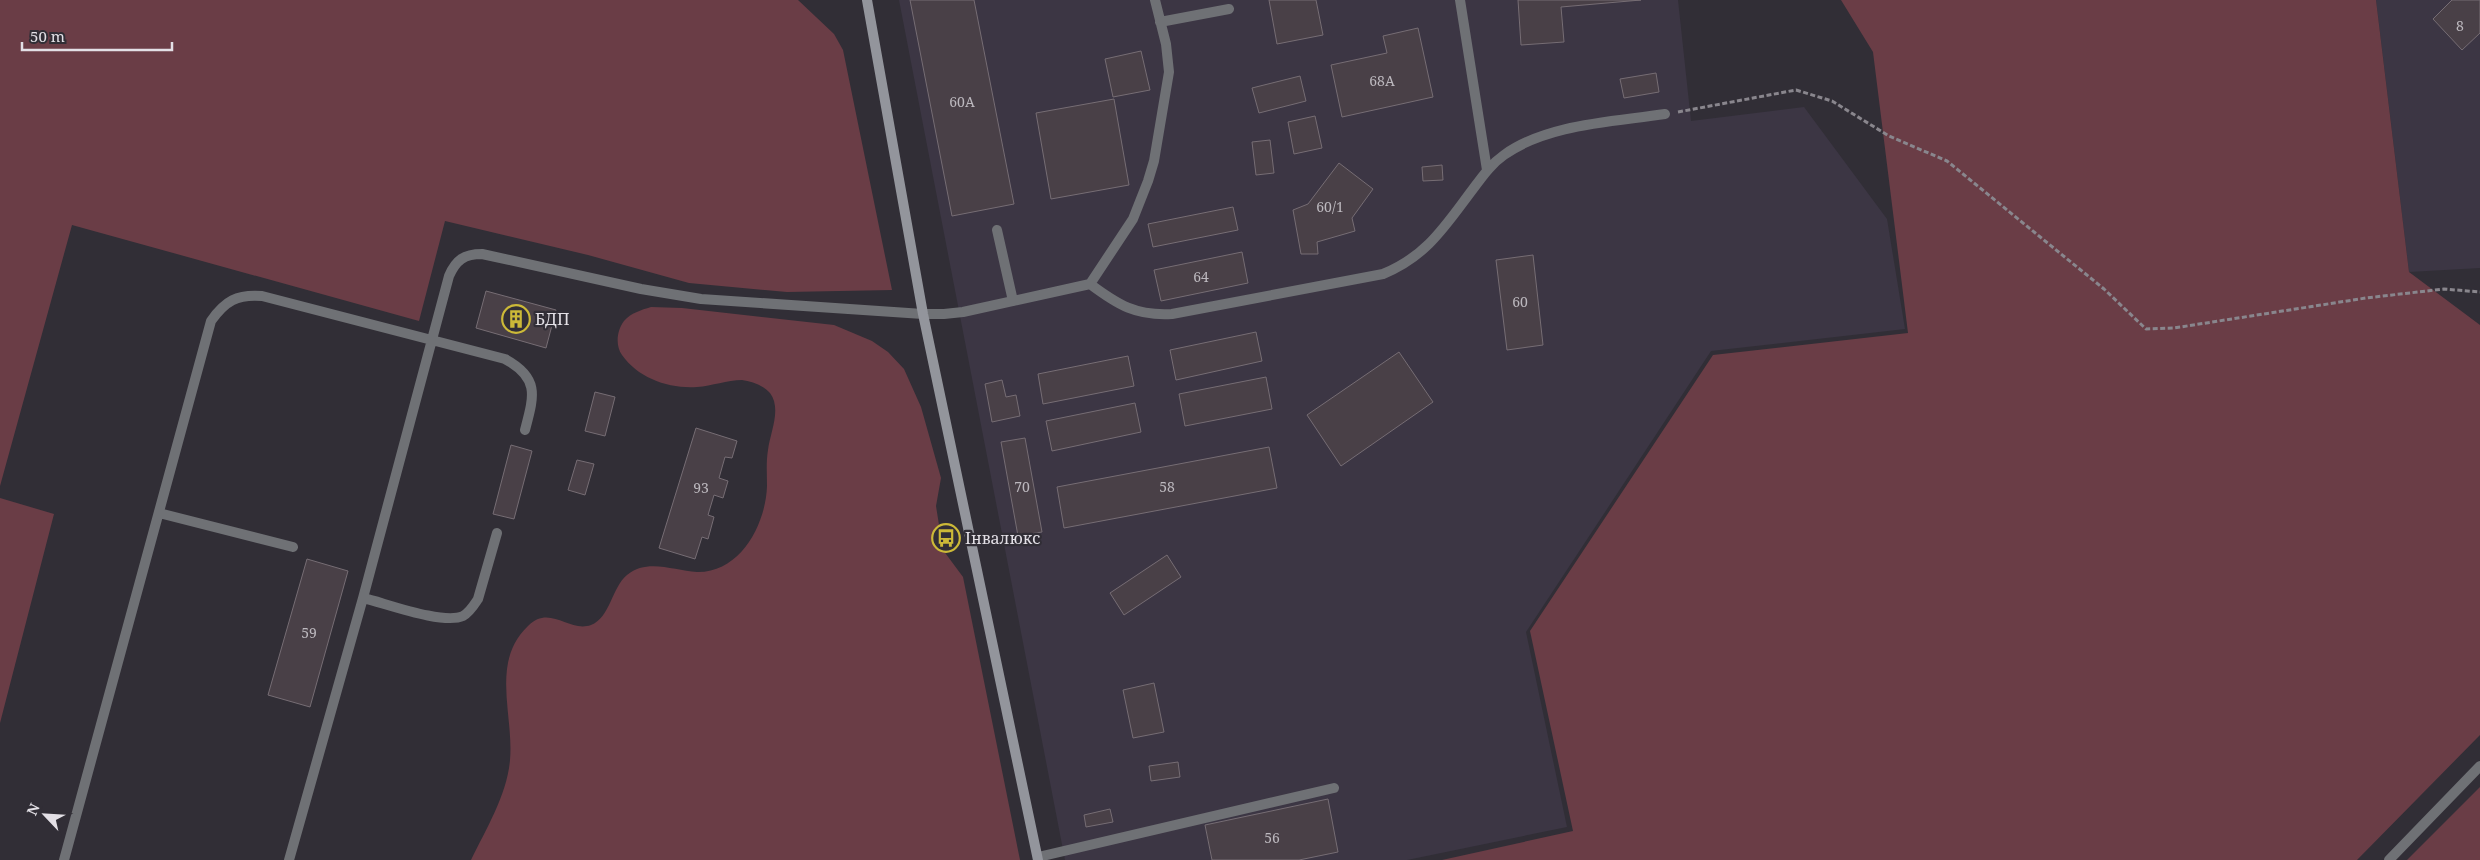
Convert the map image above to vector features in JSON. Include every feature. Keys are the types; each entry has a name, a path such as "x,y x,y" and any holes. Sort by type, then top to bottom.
{"main road":[{"path":"867,0 923,314 1038,858"}],"street":[{"path":"290,860 452,268 457,261 473,254 641,290 694,298 923,314 962,312 1090,284 1133,219 1148,181 1169,72 1156,0"},
{"path":"1460,0 1488,170"},
{"path":"1160,22 1229,9"},
{"path":"1090,284 1125,308 1155,315 1182,313 1383,274 1403,266 1418,255 1488,170 1502,156 1536,137 1554,132 1665,114"},
{"path":"997,230 1013,300"},
{"path":"64,860 210,321 219,309 230,301 245,295 262,296 505,359 525,373 531,384 533,397 525,430"},
{"path":"159,513 293,546"},
{"path":"363,598 438,617 452,618 463,616 473,608 478,599 497,533"},
{"path":"2389,860 2480,766"},
{"path":"1038,858 1334,788"}],"path":[{"path":"1665,114 1796,90 1832,101 1889,136 1947,161 2104,289 2146,329 2174,328 2366,298 2434,290 2480,292"}],"shaded area":[{"path":"0,0 798,0 834,34 843,50 892,290 787,292 689,283 588,255 445,221 419,321 72,225 0,486"},
{"path":"899,0 1678,0 1691,121 1804,107 1887,219 1905,329 1711,351 1526,632 1567,827 1407,860 1065,860"},
{"path":"1841,0 2376,0 2409,272 2480,325 2480,735 2357,860 1442,860 1573,831 1530,631 1713,355 1908,333 1873,52"},
{"path":"2376,0 2480,0 2480,268 2409,272"},
{"path":"651,307 682,308 834,325 872,341 888,352 904,369 921,407 941,478 936,506 943,550 963,577 1020,860 471,860 495,812 508,773 510,743 506,690 507,672 516,640 528,626 536,620 544,618 552,618 575,625 591,625 603,616 622,580 635,570 652,566 697,572 713,570 726,564 738,555 748,543 762,515 766,500 767,454 775,414 775,406 770,393 757,384 742,380 686,387 665,384 645,376 622,355 618,347 618,333 627,318 636,312"},
{"path":"0,498 54,514 0,723"},
{"path":"2480,787 2480,860 2407,860"}],"building":[{"path":"910,0 974,0 1014,204 952,216"},
{"path":"1269,0 1316,0 1323,35 1277,44"},
{"path":"1518,0 1641,0 1561,7 1564,42 1521,45"},
{"path":"2452,0 2480,0 2480,33 2462,50 2433,19"},
{"path":"1418,28 1433,97 1342,117 1331,65 1387,53 1383,36"},
{"path":"1141,51 1150,90 1113,97 1105,59"},
{"path":"1656,73 1659,92 1624,98 1620,79"},
{"path":"1300,76 1306,101 1259,113 1252,88"},
{"path":"1114,99 1129,185 1051,199 1036,113"},
{"path":"1315,116 1322,148 1294,154 1288,122"},
{"path":"1270,140 1274,173 1256,175 1252,142"},
{"path":"1339,163 1373,189 1352,218 1355,231 1317,242 1318,254 1301,254 1293,210 1308,204"},
{"path":"1442,165 1443,180 1423,181 1422,167"},
{"path":"1233,207 1238,230 1153,247 1148,224"},
{"path":"1242,252 1248,283 1161,301 1154,270"},
{"path":"1533,255 1543,345 1507,350 1496,260"},
{"name":"БДП","path":"486,291 556,310 546,348 476,328"},
{"path":"1256,332 1262,361 1176,380 1170,350"},
{"path":"1399,352 1433,402 1341,466 1307,415"},
{"path":"1128,356 1134,386 1043,404 1038,374"},
{"path":"1266,377 1272,409 1185,426 1179,394"},
{"path":"1002,380 1006,397 1016,395 1020,416 992,422 985,384"},
{"path":"595,392 615,397 605,436 585,431"},
{"path":"1135,403 1141,432 1052,451 1046,421"},
{"path":"696,428 737,441 732,458 725,457 719,478 728,481 723,498 714,495 708,515 714,517 708,539 702,537 695,559 659,548"},
{"path":"1025,438 1042,532 1018,536 1001,442"},
{"path":"511,445 532,451 514,519 493,514"},
{"path":"1269,447 1277,488 1064,528 1057,487"},
{"path":"577,460 594,464 585,495 568,490"},
{"path":"1167,555 1181,577 1124,615 1110,593"},
{"path":"307,559 348,571 310,707 268,695"},
{"path":"1154,683 1164,732 1133,738 1123,690"},
{"path":"1178,762 1180,777 1151,781 1149,766"},
{"path":"1328,799 1338,852 1299,860 1212,860 1205,825"},
{"path":"1110,809 1113,822 1086,827 1084,815"}],"place":[{"name":"БДП","path":"516,319"},
{"name":"Інвалюкс","path":"946,538"}]}
